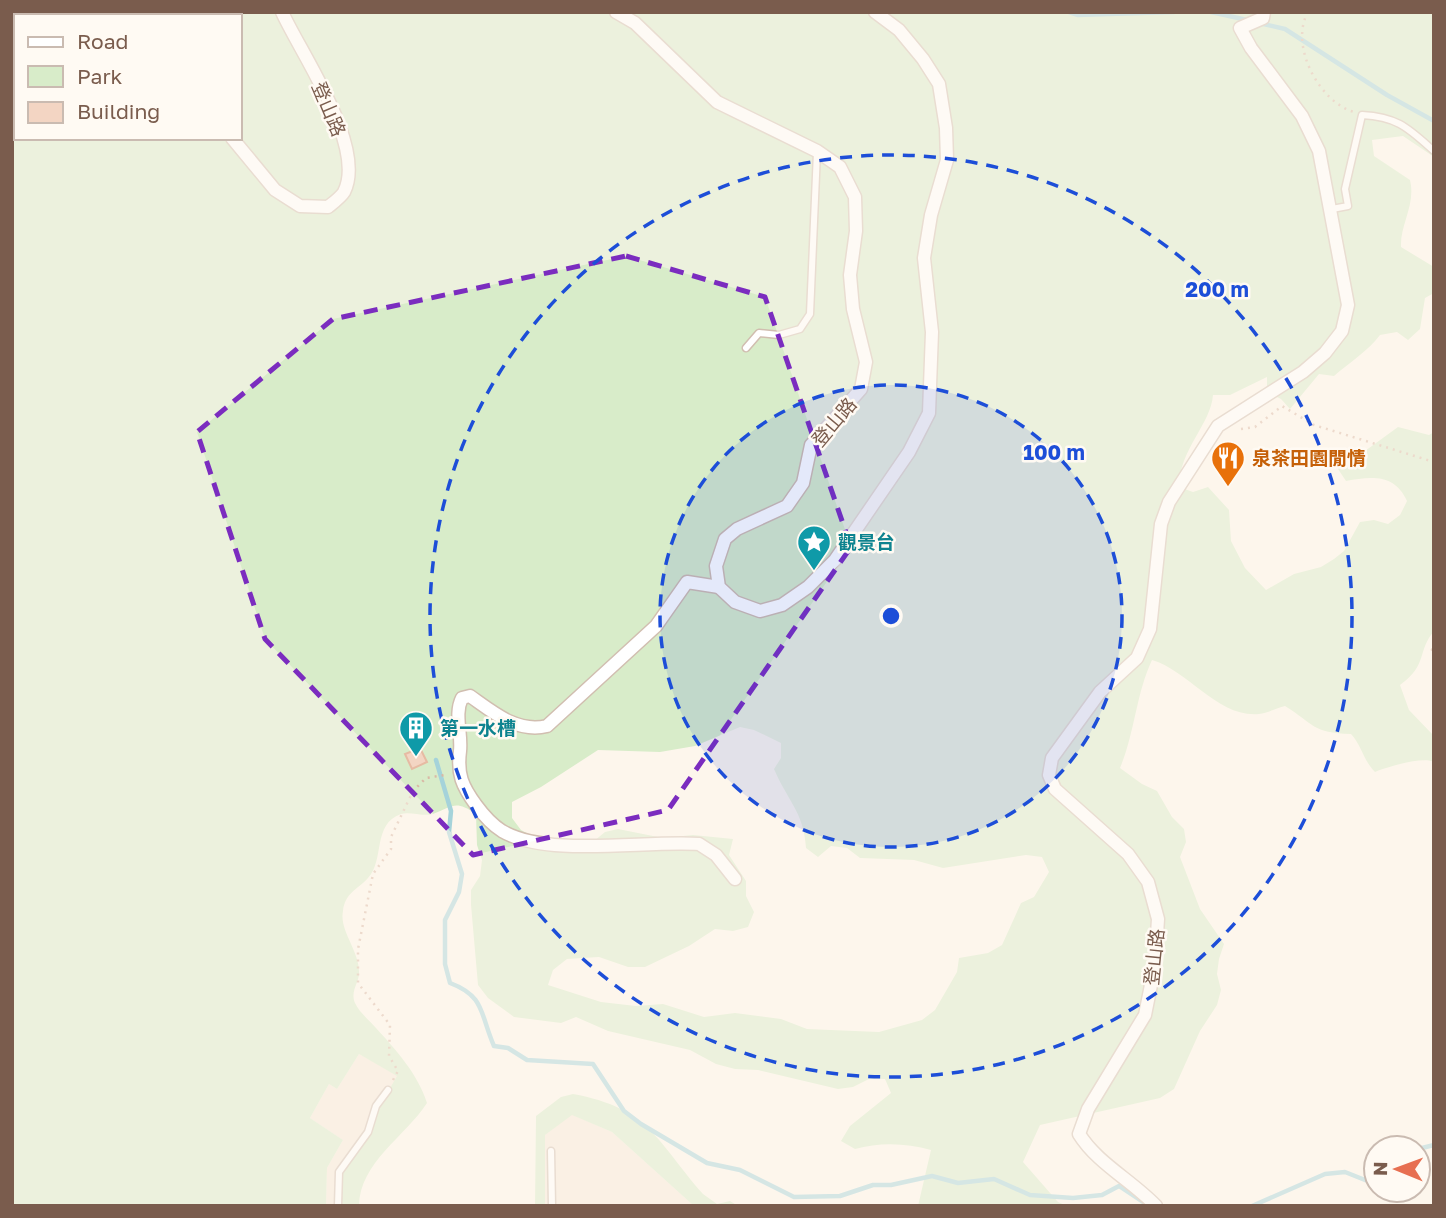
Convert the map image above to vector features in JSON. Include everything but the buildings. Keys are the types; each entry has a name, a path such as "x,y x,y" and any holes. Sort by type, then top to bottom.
{"street":[{"name":"登山路","path":"234,140 275,190 300,206 328,207 344,192 348,168 342,133 331,106 282,12"},
{"name":"登山路","path":"616,12 635,23 717,102 817,150 840,167 855,197 856,231 850,275 853,309 866,362 862,389 811,445 803,483 787,506 737,529 725,539 716,566 719,587"},
{"path":"735,879 716,855 699,844 540,845 505,833 489,822 461,783 458,768 461,741 457,707 462,698 470,696 511,724 533,730 547,726 656,626 687,582 719,587 735,602 760,611 782,605 808,587 835,560 909,452 929,413 932,332 924,258 931,215 947,160 946,128 939,84 899,30 876,12"},
{"name":"登山路","path":"1156,1206 1135,1185 1089,1150 1079,1134 1094,1099 1145,1015 1155,965 1158,919 1148,882 1128,854 1055,789 1049,775 1052,758 1100,692 1137,658 1150,629 1161,524 1169,502 1206,444 1218,426 1303,372 1325,352 1342,331 1348,305 1319,151 1308,128 1251,48 1240,28 1263,15"}],"lane":[{"path":"1332,209 1348,206 1347,177 1362,115 1401,122 1434,150"},
{"path":"746,348 759,333 779,335 800,329 810,314 817,150"},
{"path":"338,1206 339,1172 368,1132 376,1106 388,1090"},
{"path":"551,1151 552,1206"}],"path":[{"path":"1308,12 1301,30 1304,51 1315,77 1330,98 1346,110 1362,115"},
{"path":"1236,431 1255,427 1282,406 1314,425 1434,463"},
{"path":"388,1090 398,1071 389,1056 390,1025 359,984 356,975 358,949 373,874 391,849 391,837 413,791 426,778 445,775 458,768"}],"highlighted area":[{"path":"626,256 765,297 851,547 668,810 473,855 265,639 197,432 333,319"}],"shaded area":[{"path":"359,1054 398,1075 341,1206 326,1206 327,1168 343,1140 310,1118 329,1084 337,1089"},
{"path":"571,1114 612,1132 694,1206 545,1206 545,1135"}],"green space":[{"path":"12,12 1434,12 1434,157 1403,136 1372,140 1374,156 1410,180 1410,206 1401,247 1434,267 1434,293 1425,298 1420,329 1408,340 1397,332 1380,335 1334,376 1319,374 1290,409 1281,399 1267,392 1267,377 1230,395 1213,395 1207,416 1184,461 1179,487 1193,492 1208,487 1229,510 1231,541 1245,568 1266,590 1294,574 1321,567 1334,559 1344,551 1360,522 1374,520 1388,524 1400,515 1407,501 1396,486 1389,481 1374,478 1346,481 1338,469 1337,454 1351,448 1365,451 1398,427 1429,435 1434,432 1434,631 1425,645 1415,671 1400,685 1409,710 1434,736 1434,762 1414,761 1375,772 1351,734 1328,732 1308,723 1285,706 1259,714 1230,709 1179,674 1152,660 1142,686 1120,768 1157,791 1172,817 1184,829 1186,842 1180,857 1200,909 1224,944 1217,974 1221,990 1217,1005 1200,1031 1174,1089 1160,1098 1040,1125 1023,1162 1058,1202 1067,1206 918,1206 931,1150 893,1144 855,1149 841,1141 850,1126 891,1093 885,1079 869,1079 853,1087 838,1089 758,1070 735,1069 716,1064 690,1050 608,1031 576,1017 561,1023 514,1017 488,998 478,985 471,890 480,876 482,860 477,845 476,814 459,806 433,814 405,813 392,819 382,834 373,870 344,905 344,926 358,965 355,1003 406,1063 427,1103 375,1163 361,1190 359,1206 341,1206 342,1172 397,1076 359,1054 337,1089 329,1084 310,1118 343,1140 327,1168 326,1206 12,1206","holes":["740,727 754,730 781,743 781,758 774,769 798,815 806,848 818,857 831,846 847,848 860,858 914,860 943,868 1026,855 1042,857 1049,872 1034,897 1021,903 1002,945 988,953 959,958 957,972 935,1010 922,1020 879,1032 807,1029 781,1019 735,1013 704,1017 663,1004 636,1006 601,1002 548,985 553,970 567,959 599,957 628,967 645,967 689,946 715,929 733,931 748,927 754,912 746,896 746,881 729,855 733,839 693,835 663,838 618,829 605,832 594,841 549,845 521,830 512,818 512,802 541,787 598,750 660,752 695,746"]},
{"path":"573,1094 619,1108 635,1118 661,1142 703,1194 717,1204 730,1201 738,1206 694,1206 612,1132 572,1115 545,1135 545,1206 535,1206 536,1116 561,1097"}],"waterway":[{"path":"1069,12 1078,15 1174,12"},
{"path":"1211,12 1247,20"},
{"path":"1259,23 1285,29 1387,95 1434,121"},
{"path":"436,760 451,811 449,832 462,874 459,892 445,920 445,964 450,983 476,1000 494,1046 508,1048 527,1060 593,1064 624,1111 641,1124 707,1163 740,1170 794,1197 840,1196 873,1185 891,1185 932,1176 958,1183 994,1179 1030,1195 1073,1198 1102,1195 1119,1186 1143,1202"},
{"path":"1252,1206 1325,1174 1345,1172 1362,1179"}],"place":[{"name":"泉茶田園閒情","path":"1228,488"},
{"name":"觀景台","path":"814,572"},
{"name":"第一水槽","path":"416,758"}]}
